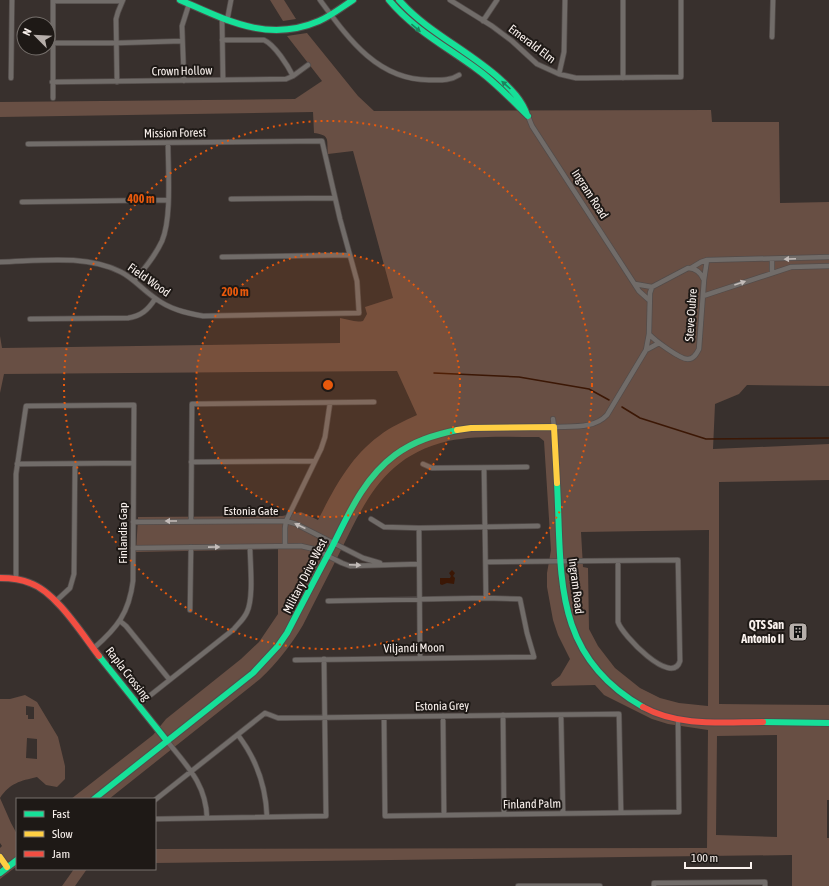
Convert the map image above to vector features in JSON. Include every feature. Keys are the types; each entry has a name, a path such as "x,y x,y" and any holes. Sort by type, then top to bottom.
{"street":[{"path":"11,78 12,0"},
{"path":"53,16 53,1 122,0 116,19 117,82"},
{"path":"180,0 241,26 252,29 274,31 298,28 316,22 353,0"},
{"path":"223,80 222,40 224,19 231,0"},
{"path":"320,0 352,42 359,49 394,74 419,80 448,80 459,75"},
{"name":"Ingram Road","path":"389,0 418,30 480,71 528,116"},
{"name":"Ingram Road","path":"399,0 429,28 467,52 511,88 525,107 532,126 639,291 649,300"},
{"name":"Emerald Elm","path":"450,0 512,41 537,64 559,74 576,78 681,77 681,0"},
{"path":"483,21 497,0"},
{"path":"559,74 564,52 565,0"},
{"path":"623,0 623,78"},
{"path":"772,37 773,0"},
{"path":"184,81 182,41 183,20 189,4"},
{"path":"222,40 264,40 270,43 293,76"},
{"path":"56,43 182,41"},
{"path":"52,56 52,98"},
{"name":"Crown Hollow","path":"52,82 286,79 293,76 308,65"},
{"path":"488,79 493,73"},
{"name":"Mission Forest","path":"28,144 322,141 335,198"},
{"path":"134,281 147,265 163,240 167,224 168,143"},
{"path":"222,257 350,255 335,198 230,199"},
{"path":"22,202 168,200"},
{"name":"Field Wood","path":"0,262 86,261 114,269 122,273 155,299 178,310 203,316 359,313 357,281 350,255"},
{"path":"691,268 707,260 829,257"},
{"path":"772,259 772,272"},
{"path":"704,280 707,260"},
{"path":"703,296 791,267 829,266"},
{"name":"Steve Oubre","path":"649,334 659,343 686,359 690,359 698,353 704,280 695,269 691,268 652,287"},
{"path":"554,427 591,425 602,420 611,409 646,350 649,334 649,300 652,287 635,284"},
{"path":"30,319 133,318 144,313 155,299"},
{"path":"646,350 659,343"},
{"path":"191,521 192,404 374,402"},
{"path":"285,546 286,521 316,461 325,437 330,403"},
{"name":"Finlandia Gap","path":"17,464 26,406 134,405 134,522 132,592 130,602 120,621 107,637 94,648"},
{"name":"Ingram Road","path":"553,419 564,596 567,612 578,641 591,664 601,676 627,698 644,707 678,719 697,721 828,722"},
{"name":"Military Drive West","path":"95,798 253,673 278,646 298,614 358,496 373,475 395,455 418,441 459,429 554,427"},
{"path":"191,462 316,461"},
{"path":"16,578 17,464 133,463"},
{"path":"56,601 70,588 74,574 75,464"},
{"path":"423,464 432,468 527,467"},
{"path":"328,601 486,598 484,468"},
{"path":"371,519 384,527 419,528 538,526"},
{"name":"Estonia Gate","path":"134,522 286,521 296,524 363,558 384,564"},
{"path":"419,528 420,658"},
{"path":"138,704 243,620 248,611 250,600 250,546"},
{"name":"Estonia Gate","path":"133,548 300,546 314,549 350,566 419,564"},
{"path":"190,610 191,547"},
{"path":"486,562 678,560 680,661 679,665 675,668 669,668 651,659 620,627 618,622 618,561"},
{"name":"Rapla Crossing","path":"0,578 16,578 29,581 39,586 56,601 197,778 207,804 207,818"},
{"name":"Viljandi Moon","path":"295,660 534,657 520,600 486,598"},
{"path":"120,621 126,626 169,680"},
{"path":"156,819 326,816 324,659"},
{"name":"Estonia Grey","path":"238,734 265,713 285,718 620,714 621,812"},
{"path":"503,715 504,814"},
{"path":"561,715 562,813"},
{"path":"443,716 444,815"},
{"name":"Finland Palm","path":"384,717 385,816 679,812 678,719"},
{"path":"156,799 238,734 253,756 258,769 266,801 267,817"},
{"path":"0,857 7,867"},
{"path":"0,873 16,861"},
{"path":"654,885 765,884"},
{"path":"518,886 600,886"}],"shaded area":[{"path":"270,0 284,0 296,19 283,21"},
{"path":"307,33 358,96 374,111 711,110 712,122 779,122 780,203 829,202 829,386 747,385 739,394 715,404 713,449 829,444 829,480 719,482 719,704 829,705 829,800 827,800 827,838 829,838 829,886 792,886 792,855 156,863 156,849 707,848 708,730 668,724 652,719 604,695 595,685 552,686 551,683 560,676 570,659 558,635 553,620 547,587 547,573 551,550 544,441 539,437 482,437 459,439 426,448 408,457 380,482 369,498 359,514 303,625 272,667 260,679 110,798 72,798 153,735 166,719 241,659 259,642 278,614 278,549 136,552 138,517 282,516 301,512 318,520 337,485 359,454 383,433 397,424 417,415 397,371 4,374 0,393 0,336 2,348 340,343 340,318 363,321 367,314 365,307 393,298 353,151 328,154 326,137 324,135 314,133 313,112 0,117 0,102 295,99 322,81 287,36","holes":["709,530 708,706 679,703 660,698 640,688 615,668 598,646 589,629 588,568 583,567 581,532","777,735 777,837 716,835 717,736"]},
{"path":"452,570 455,573 453,576 455,578 454,584 440,584 440,578 450,578 451,576 449,573"},
{"path":"25,695 37,702 58,737 65,766 65,779 57,787 46,785 37,777 16,783 0,798 0,699 10,699","holes":["26,706 34,707 34,719 28,719 28,715 26,715","27,738 37,739 37,759 26,758"]},
{"path":"0,798 16,832 16,867 0,879 0,848 2,846 0,843"},
{"path":"73,870 86,870 75,886 62,886"}],"waterway":[{"path":"434,373 519,377 589,389 609,400"},
{"path":"622,407 640,418 706,439 829,438"}],"traffic: fast":[{"path":"180,0 231,21 248,26 282,30 300,27 319,21 353,0"},
{"path":"389,0 399,11 431,38 491,80 528,116"},
{"path":"399,0 422,22 475,59 500,79 519,100 527,115"},
{"path":"95,798 253,673 278,646 287,633 358,497 374,474 395,455 417,442 432,436 457,430"},
{"path":"557,483 562,580 567,610 577,637 591,663 613,686 643,707"},
{"path":"99,656 167,741"},
{"path":"763,722 829,723"},
{"path":"0,873 16,861"}],"traffic: slow":[{"path":"457,430 471,428 554,427 557,483"},
{"path":"0,857 7,867"}],"traffic: jam":[{"path":"0,578 15,579 27,582 40,588 49,595 59,604 99,656"},
{"path":"643,707 671,718 686,721 717,723 763,722"}],"place":[{"name":"QTS San Antonio II","path":"798,632"}]}
